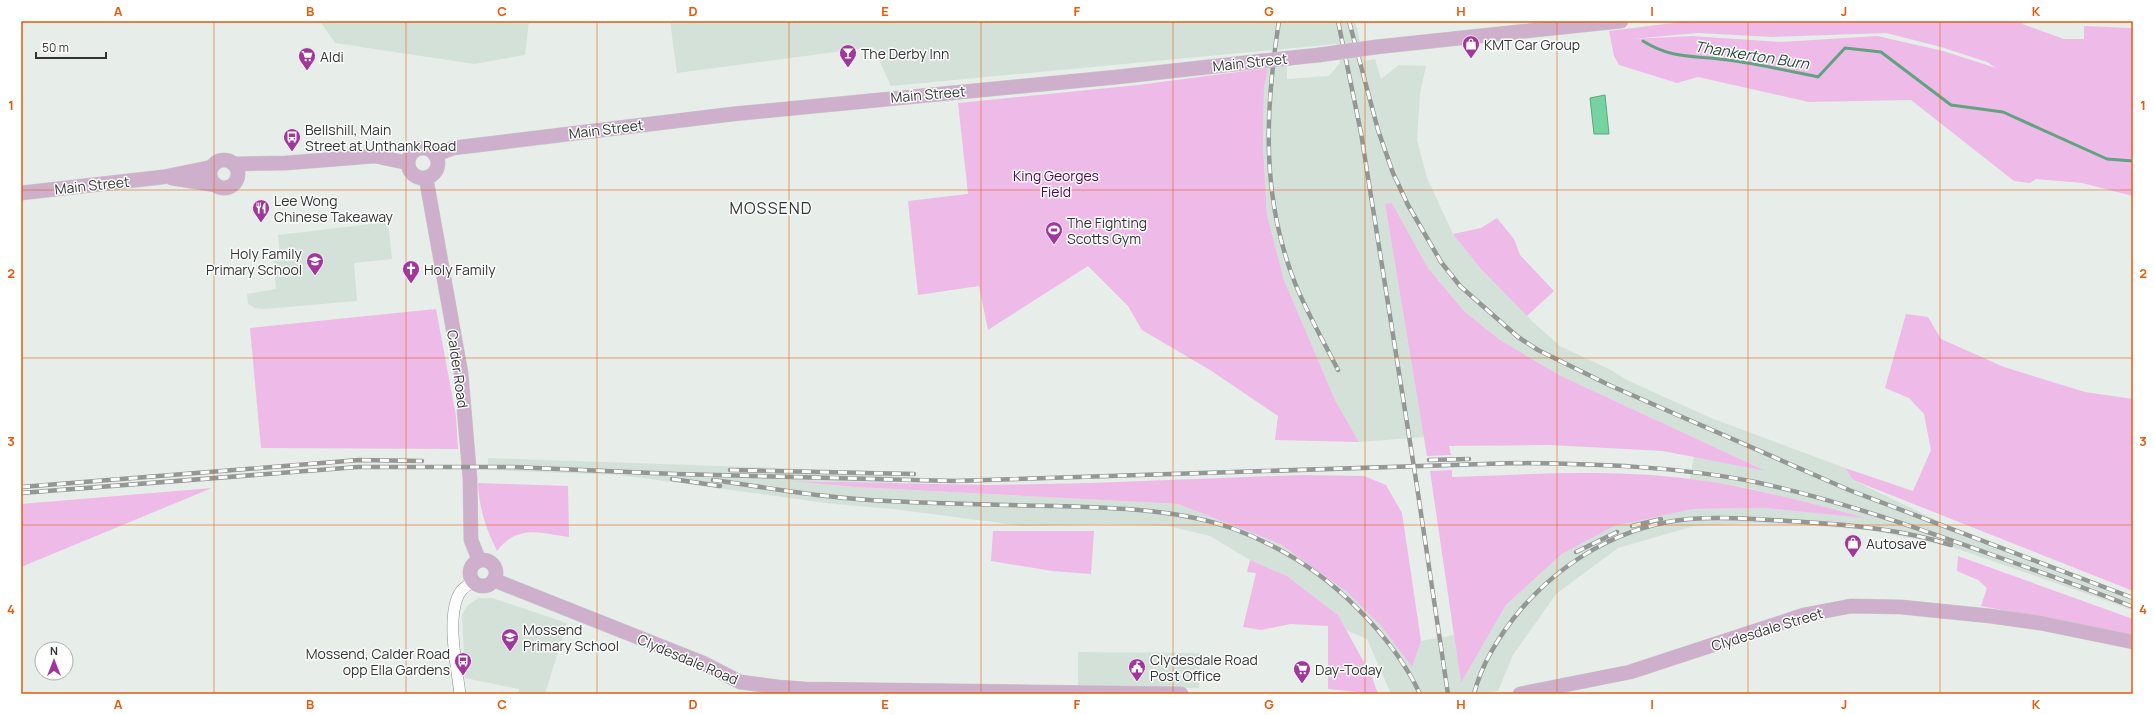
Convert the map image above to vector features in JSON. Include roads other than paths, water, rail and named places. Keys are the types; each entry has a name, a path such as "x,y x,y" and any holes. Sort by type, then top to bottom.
{"main road":[{"name":"Main Street","path":"435,155 453,148 733,114 1117,77 1262,60 1319,55 1376,47 1621,21"},
{"path":"419,149 428,150 435,155 436,169 430,176 421,178 413,175 408,163 411,154 419,149"},
{"path":"236,170 236,180 229,186 216,185 211,178 212,166 223,160 236,170 286,163 375,156 408,163"},
{"name":"Main Street","path":"21,193 163,177 212,166"},
{"name":"Main Street","path":"163,177 216,185"},
{"name":"Calder Road","path":"426,178 461,373 470,479 471,540 479,560"},
{"path":"479,560 487,561 494,565 496,573 494,580 484,586 474,582 471,570 479,560"},
{"name":"Clydesdale Road","path":"494,580 696,660 740,682 778,688 805,689 1181,694"},
{"name":"Clydesdale Street","path":"1522,694 1652,667 1804,616 1851,606 1901,607 1990,616 2040,623 2133,642"}],"street":[{"path":"460,694 453,621 455,607 461,591 474,582"}],"waterway":[{"name":"Thankerton Burn","path":"1643,41 1654,47 1674,54 1739,62 1818,77 1845,48 1881,52 1951,105 2003,112 2107,159 2133,161"}],"railway":[{"path":"1279,21 1274,55 1269,121 1271,186 1276,218 1284,251 1295,283 1338,370"},
{"path":"1338,21 1361,133 1448,694"},
{"path":"1349,21 1378,130 1393,173 1408,205 1441,262 1460,286 1518,337 1538,350 1609,385 1849,490 2133,598"},
{"path":"1429,460 1469,459"},
{"path":"21,487 359,460 422,461"},
{"path":"21,493 358,467 513,467 675,474 955,481 1515,463 1606,465 1696,472 1755,482 1817,497 1878,515 2066,581 2133,607"},
{"path":"730,470 914,474"},
{"path":"672,479 720,486"},
{"path":"713,480 800,493 866,500 1124,509 1169,513 1213,522 1252,536 1269,544 1301,562 1331,584 1345,596 1385,638 1408,671 1420,694"},
{"path":"1632,526 1661,519"},
{"path":"1474,694 1477,682 1493,648 1522,608 1539,590 1557,574 1597,547 1642,529 1689,519 1761,519 1878,529 1951,545"},
{"path":"1576,552 1617,532"}],"place":[{"name":"KMT Car Group","path":"1471,59"},
{"name":"The Derby Inn","path":"848,68"},
{"name":"Aldi","path":"307,71"},
{"name":"Bellshill, Main Street at Unthank Road","path":"292,152"},
{"name":"Lee Wong Chinese Takeaway","path":"261,223"},
{"name":"The Fighting Scotts Gym","path":"1054,245"},
{"name":"Holy Family Primary School","path":"315,276"},
{"name":"Holy Family","path":"411,284"},
{"name":"Autosave","path":"1853,558"},
{"name":"Mossend Primary School","path":"510,652"},
{"name":"Mossend, Calder Road opp Ella Gardens","path":"463,676"},
{"name":"Clydesdale Road Post Office","path":"1137,682"},
{"name":"Day-Today","path":"1302,684"}],"district":[{"name":"MOSSEND","path":"771,208"}],"park label":[{"name":"King Georges Field","path":"1056,184"}]}
